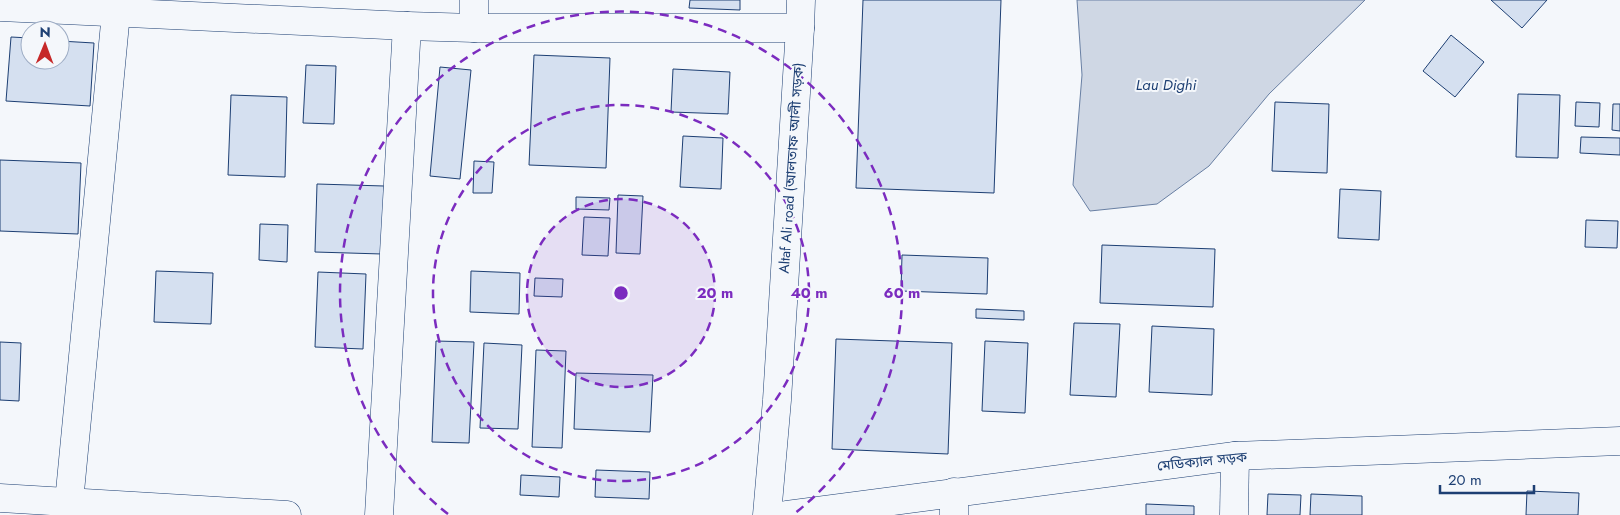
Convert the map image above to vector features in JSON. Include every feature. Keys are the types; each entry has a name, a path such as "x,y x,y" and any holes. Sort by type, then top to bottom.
{"street":[{"path":"474,0 474,28"},
{"name":"Altaf Ali road (আলতাফ আলী সড়ক)","path":"767,515 777,400 800,28 800,0"},
{"path":"0,7 36,4 116,13 474,28 800,28"},
{"path":"70,502 116,13"},
{"path":"379,515 407,26"},
{"name":"মেডিক্যাল সড়ক","path":"787,515 954,504 1235,456 1620,441"},
{"path":"1234,515 1235,456"},
{"path":"0,498 287,515"}],"water":[{"name":"Lau Dighi","path":"1077,0 1365,0 1269,94 1209,166 1157,204 1090,211 1073,185 1082,75"}],"building":[{"path":"690,0 740,0 740,10 689,8"},
{"path":"863,0 1001,0 994,193 856,188"},
{"path":"1491,0 1547,0 1522,28"},
{"path":"1451,35 1484,62 1455,97 1423,71"},
{"path":"11,37 20,37 20,70 70,70 70,42 94,43 90,106 6,101"},
{"path":"534,55 610,58 606,168 529,165"},
{"path":"306,65 336,66 334,124 303,123"},
{"path":"440,67 471,70 460,179 430,176"},
{"path":"673,69 730,72 728,114 671,112"},
{"path":"1518,94 1560,95 1558,158 1516,157"},
{"path":"231,95 287,97 285,177 228,175"},
{"path":"1275,102 1329,104 1327,173 1272,171"},
{"path":"1576,102 1600,103 1599,127 1575,126"},
{"path":"1613,104 1620,104 1620,131 1612,130"},
{"path":"683,136 723,138 721,189 680,187"},
{"path":"1581,137 1620,138 1620,155 1580,153"},
{"path":"0,160 81,163 78,234 0,231"},
{"path":"474,161 494,162 492,193 473,193"},
{"path":"317,184 384,186 382,254 315,252"},
{"path":"1340,189 1381,191 1379,240 1338,238"},
{"path":"618,195 643,196 640,254 616,253"},
{"path":"576,197 610,198 609,210 576,209"},
{"path":"584,217 610,218 608,256 582,255"},
{"path":"1586,220 1618,221 1617,248 1585,247"},
{"path":"260,224 288,225 287,262 259,260"},
{"path":"1102,245 1215,249 1213,307 1100,303"},
{"path":"902,255 988,258 987,294 901,291"},
{"path":"156,271 213,273 211,324 154,322"},
{"path":"471,271 520,273 519,314 470,312"},
{"path":"318,272 366,274 363,349 315,347"},
{"path":"535,278 563,279 562,297 534,296"},
{"path":"976,309 1024,311 1024,320 976,318"},
{"path":"1074,323 1120,324 1116,397 1070,395"},
{"path":"1152,326 1214,329 1212,395 1149,392"},
{"path":"836,339 952,343 948,454 832,449"},
{"path":"436,341 474,342 469,443 432,442"},
{"path":"985,341 1028,343 1025,413 982,411"},
{"path":"0,342 21,343 19,401 0,400"},
{"path":"484,343 522,345 518,429 480,428"},
{"path":"536,350 566,351 562,448 532,447"},
{"path":"576,373 653,375 650,432 574,429"},
{"path":"596,470 650,472 649,499 595,497"},
{"path":"521,475 560,477 559,497 520,495"},
{"path":"1527,491 1579,493 1578,515 1526,515"},
{"path":"1268,494 1301,495 1300,515 1267,515"},
{"path":"1311,494 1362,496 1362,515 1310,515"},
{"path":"1146,504 1194,506 1194,515 1146,515"}]}
